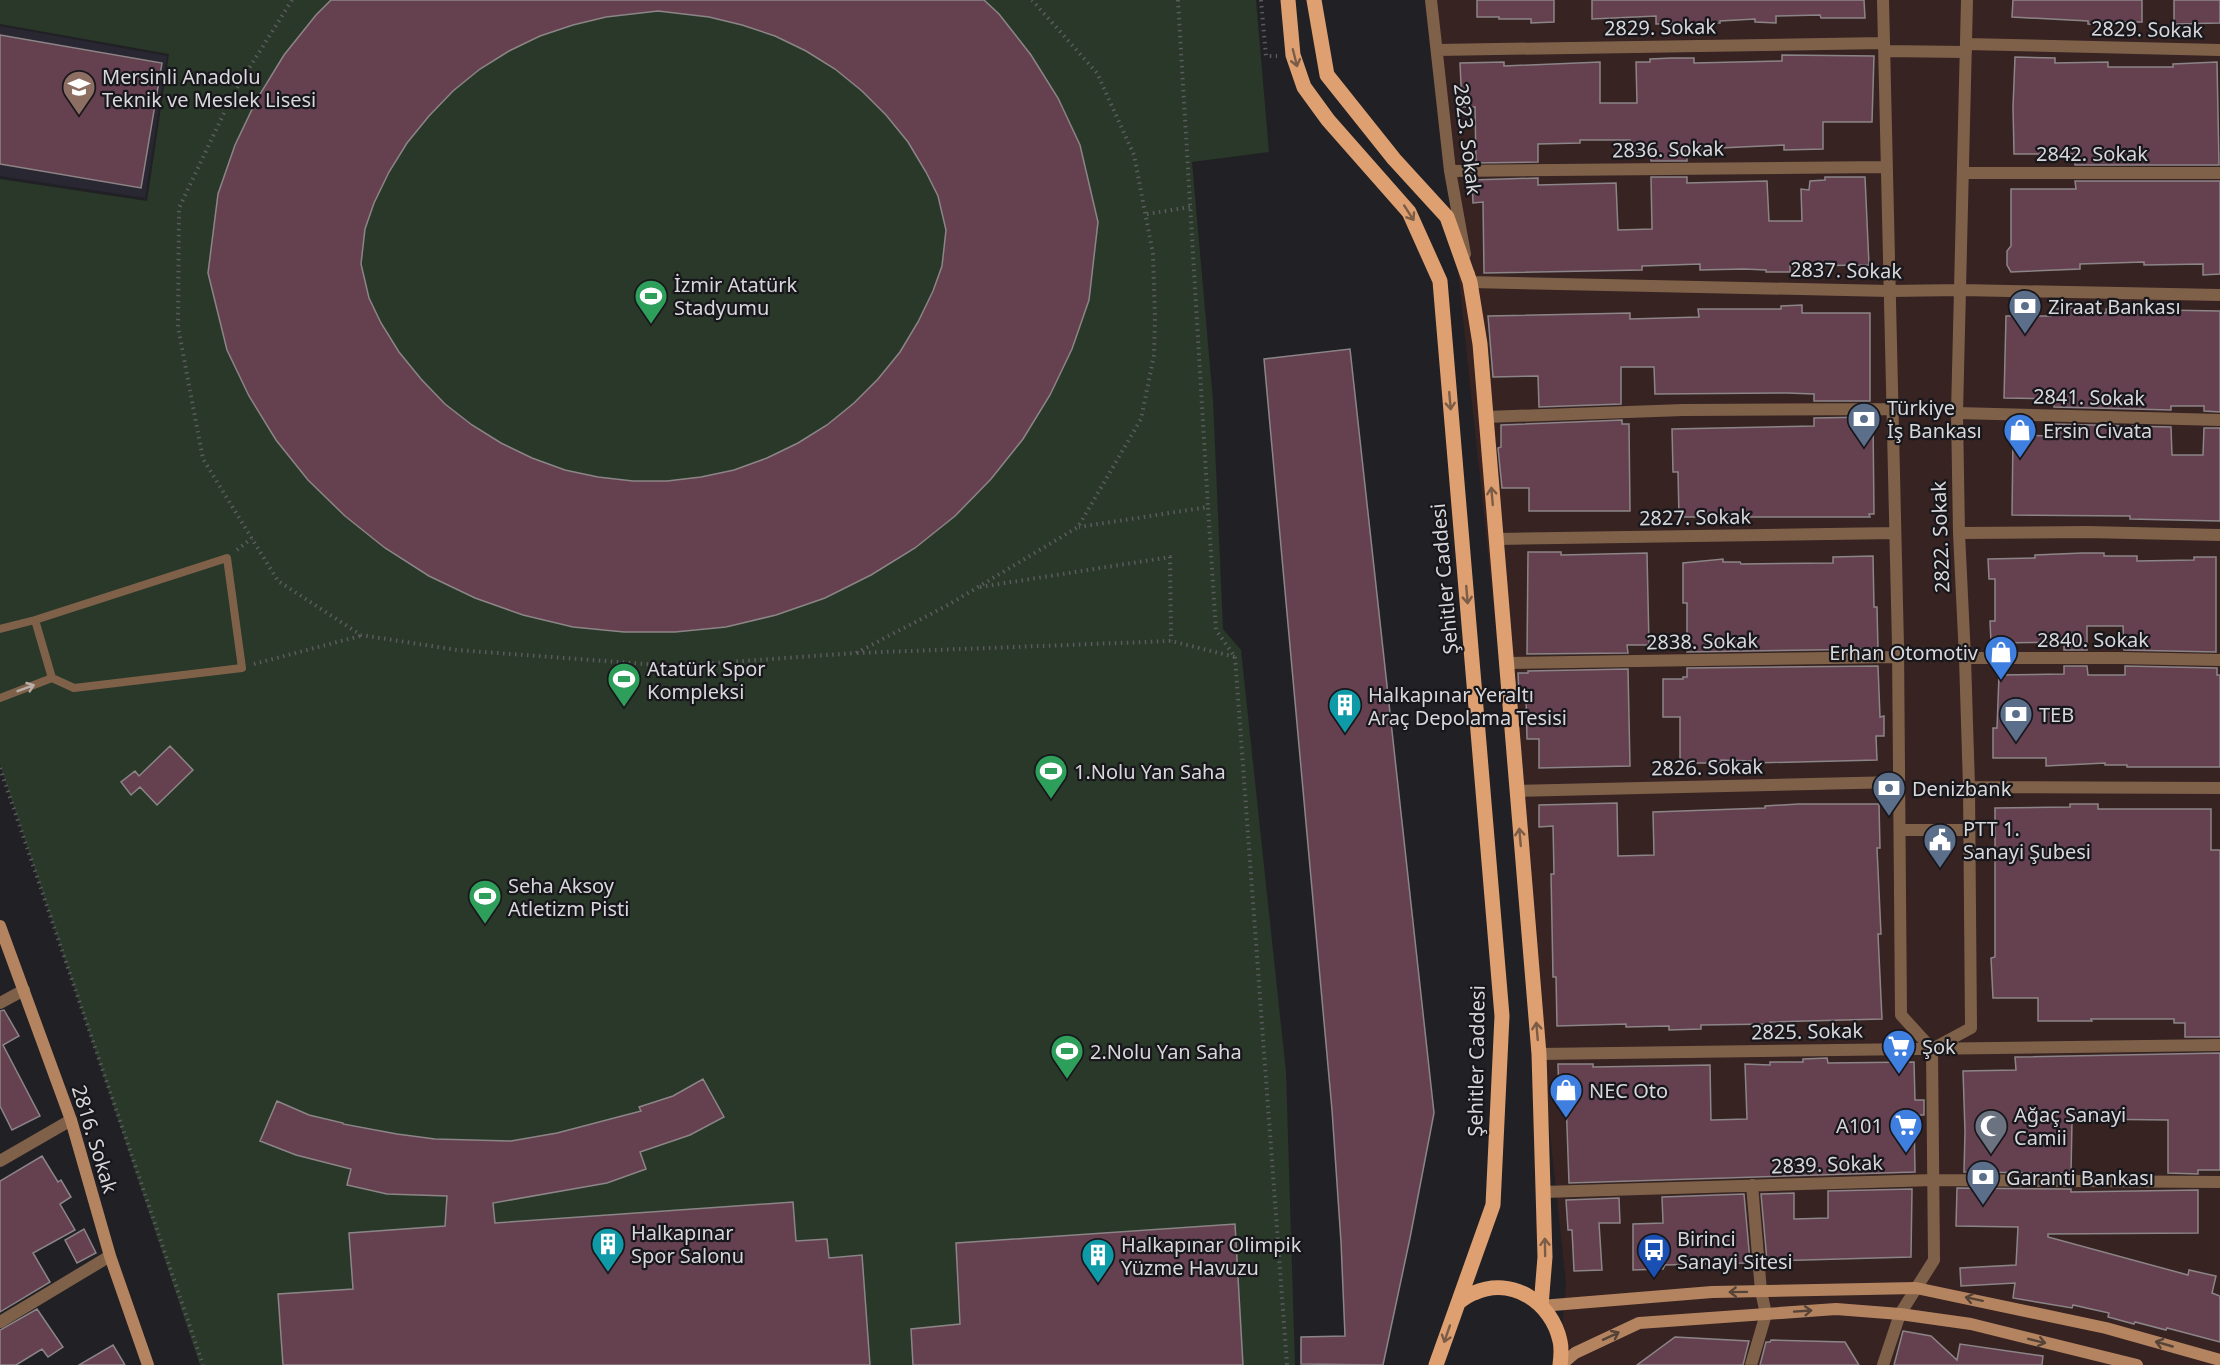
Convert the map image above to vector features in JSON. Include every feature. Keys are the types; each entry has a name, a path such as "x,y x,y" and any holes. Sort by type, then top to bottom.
{"main road":[{"name":"Şehitler Caddesi","path":"1288,0 1293,55 1304,87 1328,120 1410,212 1440,281 1502,1016 1493,1205 1436,1365"},
{"path":"1314,0 1327,75 1394,159 1447,217 1470,282 1480,344 1539,1054 1545,1257 1541,1306"},
{"name":"2816. Sokak","path":"0,926 71,1120 110,1256 148,1365"},
{"path":"1458,1303 1473,1293 1491,1288 1510,1288 1527,1294 1555,1323 1561,1344 1561,1365"},
{"path":"1541,1306 1712,1292 1916,1288 2106,1328 2220,1360"},
{"path":"1561,1365 1575,1353 1639,1323 1836,1309 1900,1314 1971,1324 2098,1361 2137,1365"}],"street":[{"name":"2823. Sokak","path":"1431,0 1450,171 1470,282"},
{"path":"1882,1365 1900,1314 1934,1260 1932,1049 1901,1015 1899,657 1883,0"},
{"name":"2822. Sokak","path":"1932,1049 1971,1028 1969,787 1959,533 1957,413 1967,0"},
{"name":"2829. Sokak","path":"1437,50 1885,47 2220,50"},
{"name":"2836. Sokak","path":"1450,171 1887,167"},
{"name":"2842. Sokak","path":"1964,172 2220,173"},
{"name":"2837. Sokak","path":"1470,282 2220,295"},
{"path":"1486,417 1683,410 1892,409"},
{"name":"2841. Sokak","path":"1957,413 2220,420"},
{"path":"1959,533 2087,532 2220,535"},
{"name":"2827. Sokak","path":"1496,539 1895,533"},
{"name":"2838. Sokak","path":"1506,663 1899,657"},
{"name":"2840. Sokak","path":"1965,658 2220,660"},
{"name":"2826. Sokak","path":"1516,791 1899,782"},
{"path":"1969,787 2220,788"},
{"path":"1900,830 1969,830"},
{"path":"0,1004 24,990"},
{"name":"2825. Sokak","path":"1539,1054 2220,1045"},
{"path":"0,1161 71,1120"},
{"name":"2839. Sokak","path":"1543,1192 1933,1180 2220,1182"},
{"path":"1750,1365 1766,1314 1761,1291 1752,1185"},
{"path":"0,1322 110,1256"}],"lane":[{"path":"0,629 35,620 227,558 242,668 75,688 52,678 0,698"},
{"path":"35,620 52,678"}],"path":[{"path":"292,0 233,94 179,208 177,327 203,459 278,581 361,635 457,650 672,666 856,653 1171,640 1235,657"},
{"path":"1032,0 1096,73 1134,155 1153,254 1154,356 1141,419 1078,527"},
{"path":"1178,0 1216,630 1235,657 1287,1365"},
{"path":"1261,0 1266,56 1293,55"},
{"path":"1147,214 1191,206"},
{"path":"856,653 948,605 1078,527 1208,507"},
{"path":"976,588 1170,557 1171,640"},
{"path":"242,668 361,635"},
{"path":"0,768 203,1365"}],"shaded area":[{"path":"1429,0 2220,0 2220,1365 1559,1365 1566,1284"},
{"name":"Mersinli Anadolu Teknik ve Meslek Lisesi","path":"0,26 167,56 145,198 0,176"}],"green space":[{"name":"Atatürk Spor Kompleksi","path":"0,0 1256,0 1269,152 1192,162 1213,400 1223,629 1241,650 1286,1072 1295,1365 200,1365 0,765 0,179 147,201 169,54 0,24"}],"building":[{"path":"331,0 984,0 999,14 1031,55 1058,98 1080,145 1098,222 1089,300 1072,349 1050,395 1023,439 991,479 955,516 915,548 871,575 825,598 776,615 726,627 675,632 624,632 573,627 523,615 475,598 429,576 385,548 345,516 308,480 276,440 249,396 227,350 208,273 218,194 235,145 257,99 284,55","holes":["658,11 709,17 775,36 806,51 835,69 886,115 908,142 938,196 946,230 942,266 918,322 900,352 854,403 827,425 798,443 734,470 667,481 633,481 565,470 532,458 472,425 445,404 421,379 399,352 369,298 361,264 365,229 389,172 407,143 453,91 480,69 509,51 540,36 606,17"]},
{"path":"1477,0 1554,0 1554,22 1531,23 1531,19 1477,17"},
{"path":"1592,0 1864,0 1865,18 1821,18 1820,15 1776,16 1776,23 1755,22 1755,19 1720,21 1720,23 1656,24 1656,16 1592,19"},
{"path":"2013,0 2142,0 2142,22 2110,22 2110,25 2088,24 2088,21 2012,17"},
{"path":"2174,0 2220,0 2220,23 2174,24"},
{"name":"Mersinli Anadolu Teknik ve Meslek Lisesi","path":"0,35 162,63 141,188 0,164"},
{"path":"1782,55 1874,56 1872,122 1823,122 1823,149 1784,150 1784,145 1721,148 1721,152 1687,153 1687,161 1651,161 1651,152 1629,152 1630,140 1580,140 1580,143 1538,144 1538,162 1476,163 1475,107 1462,107 1460,63 1504,62 1504,66 1600,62 1600,103 1637,103 1636,62 1672,58 1694,58 1694,63 1782,61"},
{"path":"2015,57 2055,58 2055,63 2108,62 2108,67 2173,67 2173,64 2217,62 2219,165 2075,165 2075,154 2014,154"},
{"path":"1651,177 1687,177 1687,183 1767,181 1769,221 1802,221 1801,189 1809,190 1810,181 1825,180 1825,177 1865,177 1869,265 1790,266 1790,272 1744,269 1700,270 1700,264 1642,266 1642,270 1484,273 1483,202 1473,203 1472,180 1538,178 1538,185 1616,183 1618,230 1652,229"},
{"path":"2075,181 2220,181 2220,274 2203,275 2203,264 2144,265 2144,262 2080,264 2080,269 2011,272 2007,265 2007,251 2011,246 2011,189 2076,189"},
{"path":"1802,305 1802,313 1870,313 1870,401 1814,401 1814,394 1787,393 1655,394 1654,367 1621,367 1621,404 1539,407 1538,376 1493,377 1488,316 1630,313 1630,319 1699,317 1698,309 1781,309 1781,306"},
{"path":"2074,308 2074,312 2106,313 2106,309 2220,311 2220,412 2204,411 2204,406 2171,406 2171,410 2054,407 2054,399 2004,398 2006,316 2051,316 2050,309"},
{"name":"Halkapınar Yeraltı Araç Depolama Tesisi","path":"1350,349 1434,1113 1383,1365 1301,1364 1301,1337 1345,1336 1332,1110 1264,359"},
{"path":"1870,417 1873,419 1874,514 1869,514 1870,517 1679,517 1678,472 1673,472 1672,429 1814,426 1814,418"},
{"path":"1622,420 1622,424 1629,424 1630,511 1529,511 1529,488 1502,488 1498,448 1501,447 1501,425"},
{"path":"2053,424 2171,427 2172,455 2203,455 2204,428 2220,428 2220,521 2130,519 2130,516 2012,515 2013,435 2053,436"},
{"path":"1528,552 1561,552 1561,555 1647,553 1649,645 1627,645 1628,653 1527,654"},
{"path":"2082,553 2137,556 2137,561 2194,560 2194,557 2216,557 2216,652 2124,650 2123,626 2087,626 2087,650 2064,650 2064,642 1991,643 1990,621 1995,621 1995,579 1989,579 1988,559 2035,558 2035,555"},
{"path":"1873,556 1878,649 1687,652 1687,603 1683,603 1683,563 1723,559 1723,562 1740,562 1741,564 1833,563 1833,557"},
{"path":"1878,666 1880,717 1884,716 1884,736 1876,736 1877,760 1754,763 1754,761 1721,760 1721,763 1680,763 1680,717 1663,717 1663,679 1683,679 1687,677 1687,668"},
{"path":"2064,666 2087,666 2088,675 2125,675 2125,666 2217,668 2217,675 2220,675 2220,767 2127,767 2127,765 2105,765 2105,763 2046,766 2046,758 1993,758 1993,728 1997,728 1999,675 2064,674"},
{"path":"1628,669 1630,766 1539,768 1539,739 1527,739 1526,695 1519,695 1518,673"},
{"path":"170,746 193,770 157,805 140,787 131,795 121,782 135,771 139,776"},
{"path":"1617,803 1618,856 1654,855 1653,812 1765,808 1765,806 1799,804 1879,804 1880,848 1877,848 1881,934 1878,934 1882,1019 1701,1025 1701,1029 1669,1030 1669,1026 1626,1027 1626,1024 1557,1026 1556,977 1553,977 1551,874 1554,874 1553,826 1539,827 1539,805"},
{"path":"2070,804 2098,804 2098,809 2211,809 2211,850 2220,850 2220,1037 2185,1037 2185,1023 2174,1023 2174,1019 2038,1021 2038,998 1993,998 1991,958 1995,957 1995,808 2070,807"},
{"path":"4,1010 19,1036 3,1045 40,1116 12,1130 0,1106 0,1011"},
{"path":"2220,1053 2220,1170 2198,1170 2198,1174 2168,1173 2168,1120 2084,1119 2084,1121 2072,1121 2071,1173 1964,1172 1963,1071 2016,1070 2015,1057"},
{"path":"1827,1058 1828,1063 1914,1062 1915,1100 1924,1100 1924,1115 1914,1115 1915,1172 1569,1183 1566,1099 1559,1099 1558,1064 1593,1064 1593,1067 1710,1065 1711,1120 1747,1119 1745,1064 1770,1065 1770,1062 1803,1062 1803,1059"},
{"name":"Halkapınar Spor Salonu","path":"703,1079 724,1117 690,1135 640,1152 646,1169 607,1183 493,1203 495,1223 793,1202 796,1241 827,1239 829,1258 862,1255 870,1365 283,1365 278,1294 353,1289 349,1233 445,1226 447,1196 387,1194 347,1185 351,1169 296,1155 260,1141 277,1101 309,1115 397,1134 435,1139 511,1141 557,1133 641,1111 639,1107 673,1096"},
{"path":"42,1156 58,1182 61,1180 71,1197 60,1204 75,1230 33,1253 50,1282 0,1312 0,1181"},
{"path":"1957,1188 2071,1189 2071,1192 2198,1190 2198,1233 2048,1234 2048,1237 2188,1275 2189,1270 2216,1276 2212,1293 2220,1296 2220,1342 2167,1328 2166,1330 2135,1322 2134,1324 2108,1317 2109,1313 2073,1305 2072,1308 2013,1298 2015,1283 1961,1286 1960,1268 2016,1265 2018,1227 1956,1226"},
{"path":"1912,1189 1911,1257 1767,1261 1761,1194 1794,1193 1794,1219 1828,1218 1828,1191"},
{"path":"1744,1194 1750,1261 1665,1265 1663,1269 1633,1270 1633,1224 1663,1223 1662,1197"},
{"path":"1619,1198 1620,1223 1599,1223 1602,1270 1574,1271 1572,1230 1568,1230 1566,1200"},
{"name":"Halkapınar Olimpik Yüzme Havuzu","path":"1235,1224 1243,1365 913,1365 911,1329 960,1324 956,1243"},
{"path":"84,1229 96,1253 77,1263 65,1240"},
{"path":"37,1309 63,1347 48,1357 42,1349 16,1365 0,1365 0,1330"},
{"path":"1903,1331 1931,1336 1957,1360 1960,1344 2043,1356 2042,1365 1894,1365"},
{"path":"1675,1337 1749,1341 1743,1365 1637,1365"},
{"path":"1771,1340 1845,1342 1859,1365 1760,1365 1766,1342"},
{"path":"113,1345 125,1365 79,1365"}],"place":[{"name":"Mersinli Anadolu Teknik ve Meslek Lisesi","path":"79,116"},
{"name":"İzmir Atatürk Stadyumu","path":"651,325"},
{"name":"Ziraat Bankası","path":"2025,335"},
{"name":"Türkiye İş Bankası","path":"1864,448"},
{"name":"Ersin Civata","path":"2020,459"},
{"name":"Erhan Otomotiv","path":"2001,681"},
{"name":"Atatürk Spor Kompleksi","path":"624,708"},
{"name":"Halkapınar Yeraltı Araç Depolama Tesisi","path":"1345,734"},
{"name":"TEB","path":"2016,743"},
{"name":"1.Nolu Yan Saha","path":"1051,800"},
{"name":"Denizbank","path":"1889,817"},
{"name":"PTT 1. Sanayi Şubesi","path":"1940,869"},
{"name":"Seha Aksoy Atletizm Pisti","path":"485,925"},
{"name":"Şok","path":"1899,1075"},
{"name":"2.Nolu Yan Saha","path":"1067,1080"},
{"name":"NEC Oto","path":"1566,1119"},
{"name":"A101","path":"1906,1154"},
{"name":"Ağaç Sanayi Camii","path":"1991,1155"},
{"name":"Garanti Bankası","path":"1983,1206"},
{"name":"Halkapınar Spor Salonu","path":"608,1273"},
{"name":"Birinci Sanayi Sitesi","path":"1654,1279"},
{"name":"Halkapınar Olimpik Yüzme Havuzu","path":"1098,1284"}]}
